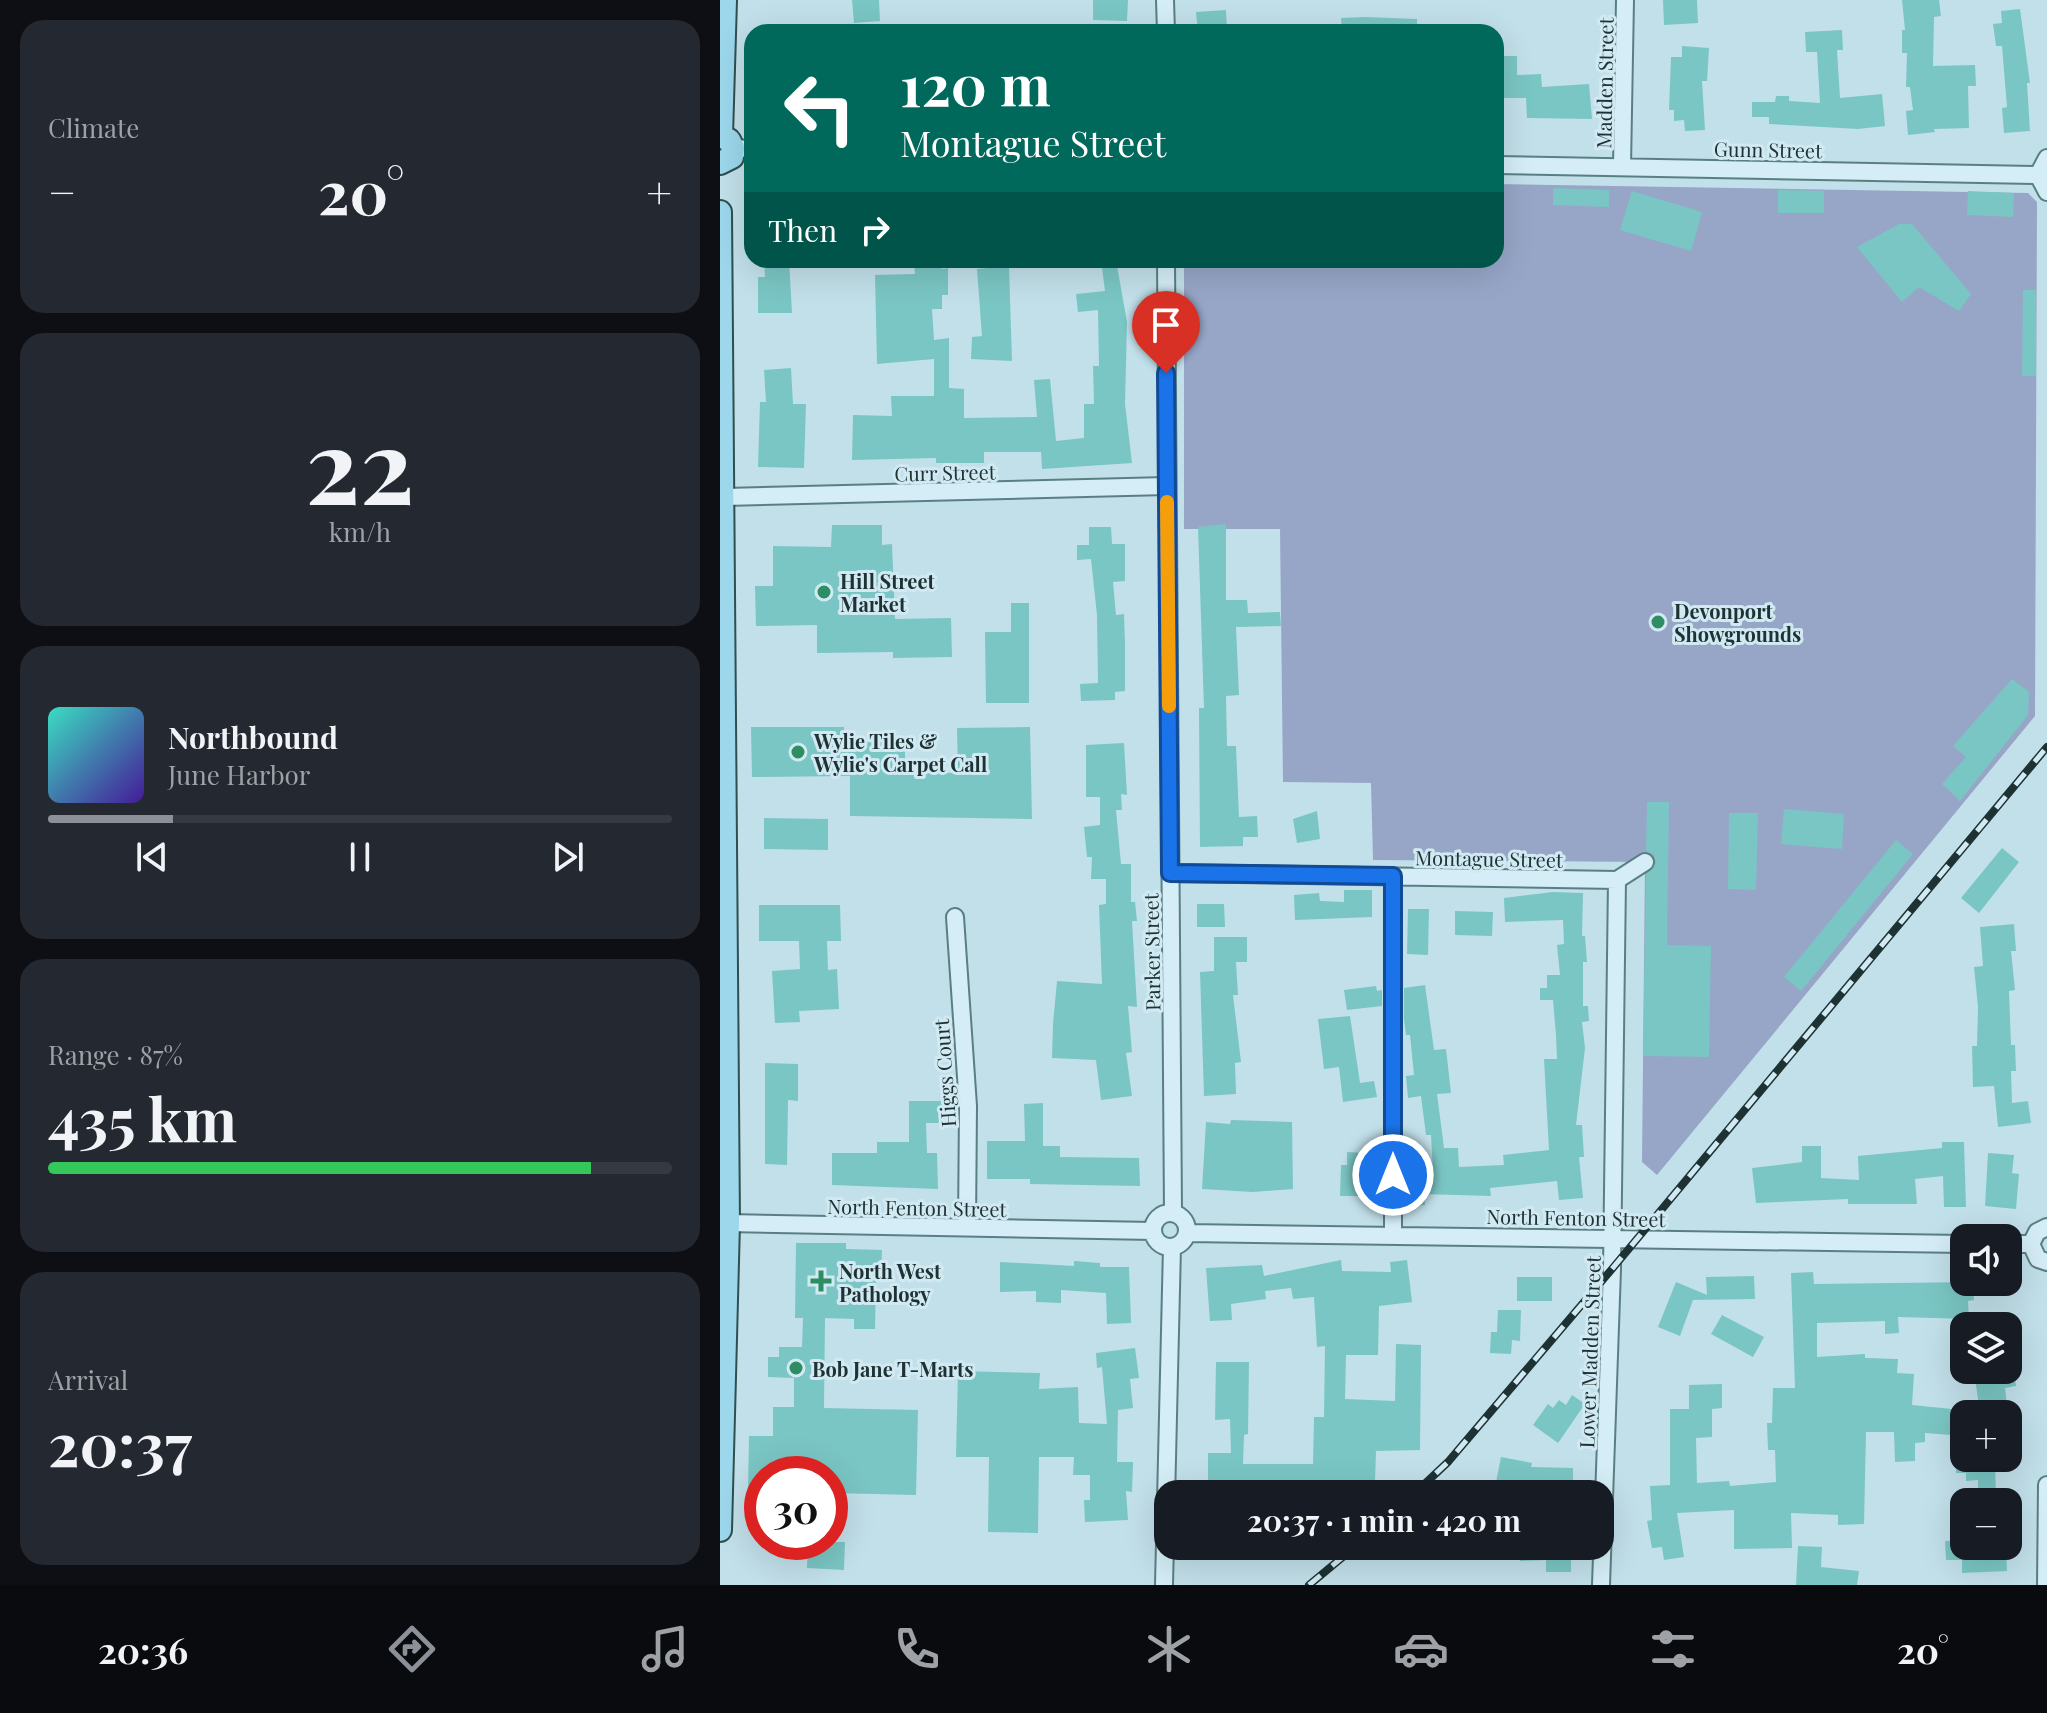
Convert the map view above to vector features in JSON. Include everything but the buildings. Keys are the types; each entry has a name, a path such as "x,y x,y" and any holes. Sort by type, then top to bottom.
{"main road":[{"path":"725,0 729,146"},
{"path":"720,212 725,497 723,1084 728,1223 720,1530"}],"street":[{"path":"1165,0 1166,24"},
{"name":"Madden Street","path":"1622,166 1625,0"},
{"path":"2047,158 2038,175 2047,192"},
{"name":"Gunn Street","path":"1504,165 2038,175"},
{"name":"Parker Street","path":"1166,268 1173,1212"},
{"name":"Curr Street","path":"725,497 1167,486"},
{"path":"1617,880 1645,862"},
{"name":"Montague Street","path":"1170,873 1617,880"},
{"path":"1393,876 1393,1235"},
{"name":"Lower Madden Street","path":"1601,1585 1612,1236 1617,880"},
{"name":"Higgs Court","path":"955,917 968,1106 967,1227"},
{"path":"1173,1212 1186,1222 1188,1233 1182,1243 1172,1247 1160,1244 1153,1231 1161,1215 1173,1212"},
{"name":"North Fenton Street","path":"728,1223 1153,1231"},
{"path":"2031,1244 2037,1232 2047,1227"},
{"name":"North Fenton Street","path":"1188,1233 1612,1236 1950,1244"},
{"path":"2022,1244 2031,1244"},
{"path":"2031,1244 2038,1259 2047,1262"},
{"path":"1164,1585 1172,1247"},
{"path":"2046,1585 2047,1485"}],"shaded area":[{"name":"Devonport Showgrounds","path":"1504,184 2028,193 2037,202 2035,716 1657,1175 1642,1162 1645,862 1373,860 1371,783 1283,782 1280,529 1184,529 1184,268 1504,268"}],"railway":[{"path":"1429,1480 1448,1462 1612,1269 2047,747"},
{"path":"1309,1585 1339,1560"}],"slow traffic":[{"path":"1167,502 1169,706"}],"place":[{"name":"Hill Street Market","path":"824,592"},
{"name":"Devonport Showgrounds","path":"1658,622"},
{"name":"Wylie Tiles & Wylie's Carpet Call","path":"798,752"},
{"name":"North West Pathology","path":"821,1281"},
{"name":"Bob Jane T-Marts","path":"796,1368"}],"route":[{"path":"1166,373 1170,873 1393,876 1393,1175"}]}
